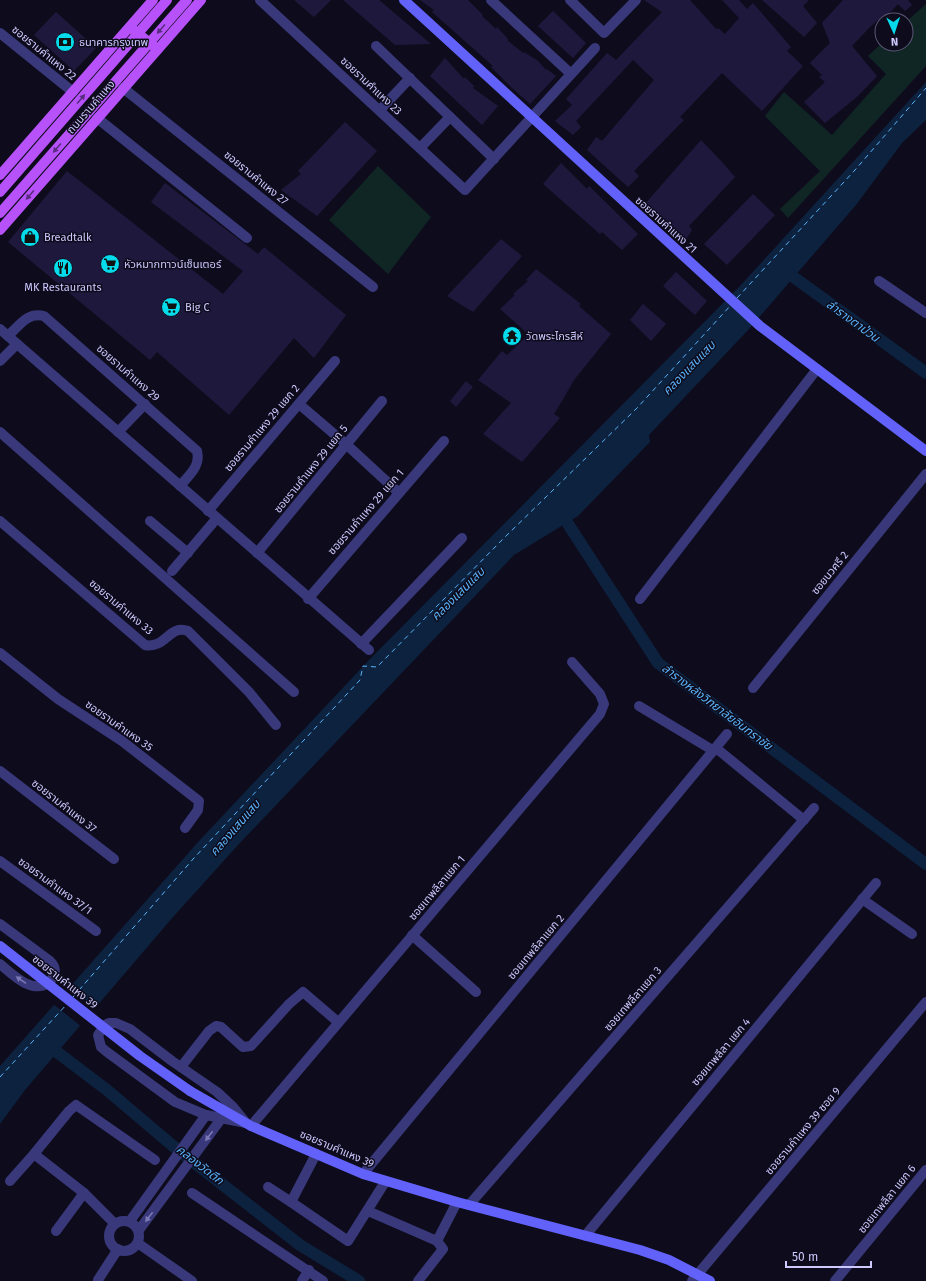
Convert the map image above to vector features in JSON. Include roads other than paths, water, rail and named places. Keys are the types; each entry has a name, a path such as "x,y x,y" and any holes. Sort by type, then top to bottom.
{"main road":[{"name":"ถนนรามคำแหง","path":"0,175 152,0"},
{"name":"ถนนรามคำแหง","path":"0,192 167,0"},
{"name":"ถนนรามคำแหง","path":"0,213 187,0"},
{"name":"ถนนรามคำแหง","path":"0,230 201,0"},
{"name":"ซอยรามคำแหง 21","path":"404,0 530,118 766,332 926,451"},
{"path":"130,27 158,50"},
{"name":"ซอยรามคำแหง 39","path":"0,946 140,1056 190,1091 249,1124 316,1154 385,1182 670,1260 695,1277 710,1281"}],"street":[{"name":"ซอยรามคำแหง 23","path":"260,0 465,190 494,159"},
{"path":"491,0 570,73"},
{"path":"570,0 604,33 636,0"},
{"name":"ซอยรามคำแหง 22","path":"0,33 73,92"},
{"path":"376,46 494,159 570,73 595,48"},
{"path":"380,110 410,78"},
{"name":"ซอยรามคำแหง 27","path":"124,88 373,287"},
{"path":"420,148 450,116"},
{"path":"97,118 247,238"},
{"path":"879,281 926,314"},
{"name":"ซอยรามคำแหง 29","path":"8,336 28,316 36,314 44,316 145,404 197,451 199,458 198,465 180,486"},
{"path":"0,329 258,553 308,599 365,647 462,538"},
{"path":"0,361 17,344"},
{"name":"ซอยรามคำแหง 29 แยก 2","path":"208,510 335,361"},
{"path":"640,600 817,369"},
{"name":"ซอยรามคำแหง 29 แยก 5","path":"258,553 382,401"},
{"path":"118,432 145,404"},
{"path":"299,404 347,445 398,492"},
{"path":"0,432 294,692"},
{"name":"ซอยรามคำแหง 29 แยก 1","path":"308,599 398,492 444,441"},
{"name":"ซอยนวศรี 2","path":"753,688 926,474"},
{"path":"172,571 217,518"},
{"name":"ซอยรามคำแหง 33","path":"0,521 145,645 153,646 162,642 174,631 183,629 188,631 248,692 276,725"},
{"path":"150,521 188,553"},
{"name":"ซอยรามคำแหง 35","path":"0,653 58,699 122,741 199,801 198,810 185,828"},
{"name":"ซอยเทพลีลาแยก 1","path":"249,1124 338,1022 600,714 604,704 600,694 572,662"},
{"path":"639,706 715,750 804,820"},
{"name":"ซอยเทพลีลาแยก 2","path":"363,1174 727,734"},
{"name":"ซอยรามคำแหง 37","path":"0,771 114,859"},
{"name":"ซอยเทพลีลาแยก 3","path":"469,1205 814,808"},
{"name":"ซอยรามคำแหง 37/1","path":"0,860 96,931"},
{"name":"ซอยเทพลีลา แยก 4","path":"585,1236 876,883"},
{"path":"862,899 912,934"},
{"name":"ซอยรามคำแหง 39","path":"0,924 50,961 55,968 54,976 45,986 35,987 29,985 0,964"},
{"path":"412,935 476,992"},
{"path":"180,1067 209,1031 216,1026 221,1027 243,1047 251,1046 289,1004 303,992 338,1022"},
{"name":"ซอยรามคำแหง 39 ซอย 9","path":"695,1277 926,1002"},
{"path":"109,1023 123,1026 226,1099 249,1124 206,1115 175,1102 106,1052 99,1041 98,1036 101,1030 109,1023"},
{"path":"10,1181 69,1111 76,1106 155,1160"},
{"path":"130,1221 206,1115"},
{"path":"139,1244 139,1230 185,1170 221,1119"},
{"path":"34,1154 84,1193 114,1223"},
{"path":"291,1202 316,1154"},
{"path":"166,1170 178,1179"},
{"name":"ซอยเทพลีลา แยก 6","path":"835,1281 926,1170"},
{"path":"268,1187 348,1241 385,1182"},
{"path":"56,1231 84,1193"},
{"path":"192,1193 309,1270 323,1281"},
{"path":"437,1241 457,1202"},
{"path":"368,1211 437,1241 443,1249 418,1281"},
{"path":"139,1230 130,1221 119,1220 114,1223 109,1234 109,1239 113,1246 118,1249 128,1251 139,1244"},
{"path":"139,1244 192,1281"},
{"path":"98,1280 118,1249"},
{"path":"302,1281 309,1270"}],"water":[{"name":"คลองแสนแสบ","path":"926,82 926,120 902,143 856,205 749,329 649,435 650,442 578,516 514,555 238,845 173,917 25,1090 0,1124 0,1066 199,841 370,659 740,286"}],"waterway":[{"name":"ลำรางตาป่วน","path":"781,268 926,373"},
{"name":"ลำรางหลังวิทยาลัยอินทราชัย","path":"559,510 658,663 926,864"},
{"name":"คลองวัดตึก","path":"45,1043 107,1090 173,1146 300,1245 359,1281"}],"place":[{"name":"ธนาคารกรุงเทพ","path":"65,42"},
{"name":"Breadtalk","path":"30,237"},
{"name":"หัวหมากทาวน์เซ็นเตอร์","path":"110,264"},
{"name":"MK Restaurants","path":"63,268"},
{"name":"Big C","path":"171,307"},
{"name":"วัดพระไกรสีห์","path":"512,336"}]}
